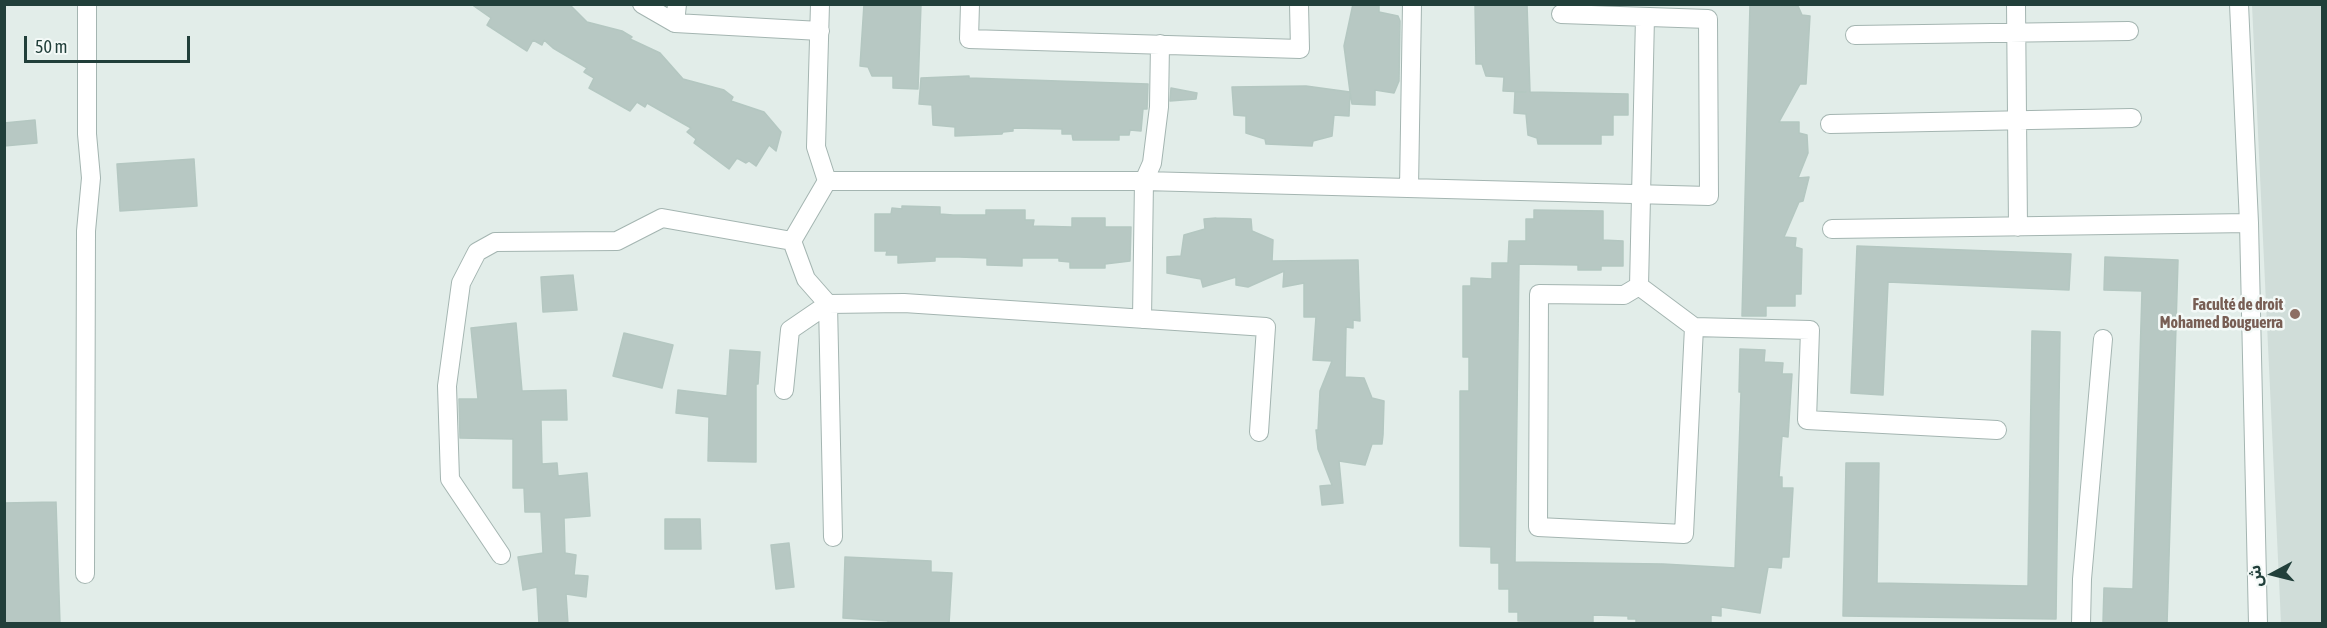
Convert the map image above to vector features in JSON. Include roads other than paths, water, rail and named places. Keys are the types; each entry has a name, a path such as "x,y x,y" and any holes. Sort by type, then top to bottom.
{"street":[{"path":"85,574 86,231 91,178 87,134 87,4"},
{"path":"642,4 675,24 820,31"},
{"path":"675,24 677,4"},
{"path":"792,241 827,181 816,147 820,4"},
{"path":"970,4 969,39 1300,49 1299,4"},
{"path":"1409,188 1412,4"},
{"path":"2016,4 2018,227"},
{"path":"2240,4 2249,224 2258,624"},
{"path":"827,181 1144,181 1709,196 1708,19 1561,14"},
{"path":"1639,286 1646,17"},
{"path":"1856,34 2129,31"},
{"path":"1142,319 1144,181 1152,163 1159,107 1160,44"},
{"path":"1830,124 2132,118"},
{"path":"501,555 450,479 447,386 461,283 477,252 495,242 617,241 662,218 792,241"},
{"path":"1832,229 2249,224"},
{"path":"792,241 806,279 828,304 833,537"},
{"path":"1639,286 1694,327 1810,330 1807,420 1997,430"},
{"path":"1639,286 1624,295 1539,294 1538,527 1684,534 1694,327"},
{"path":"784,390 790,330 828,304 904,303 1266,327 1259,432"},
{"path":"2081,624 2082,579 2103,339"}],"place":[{"name":"Faculté de droit Mohamed Bouguerra","path":"2295,314"}]}
